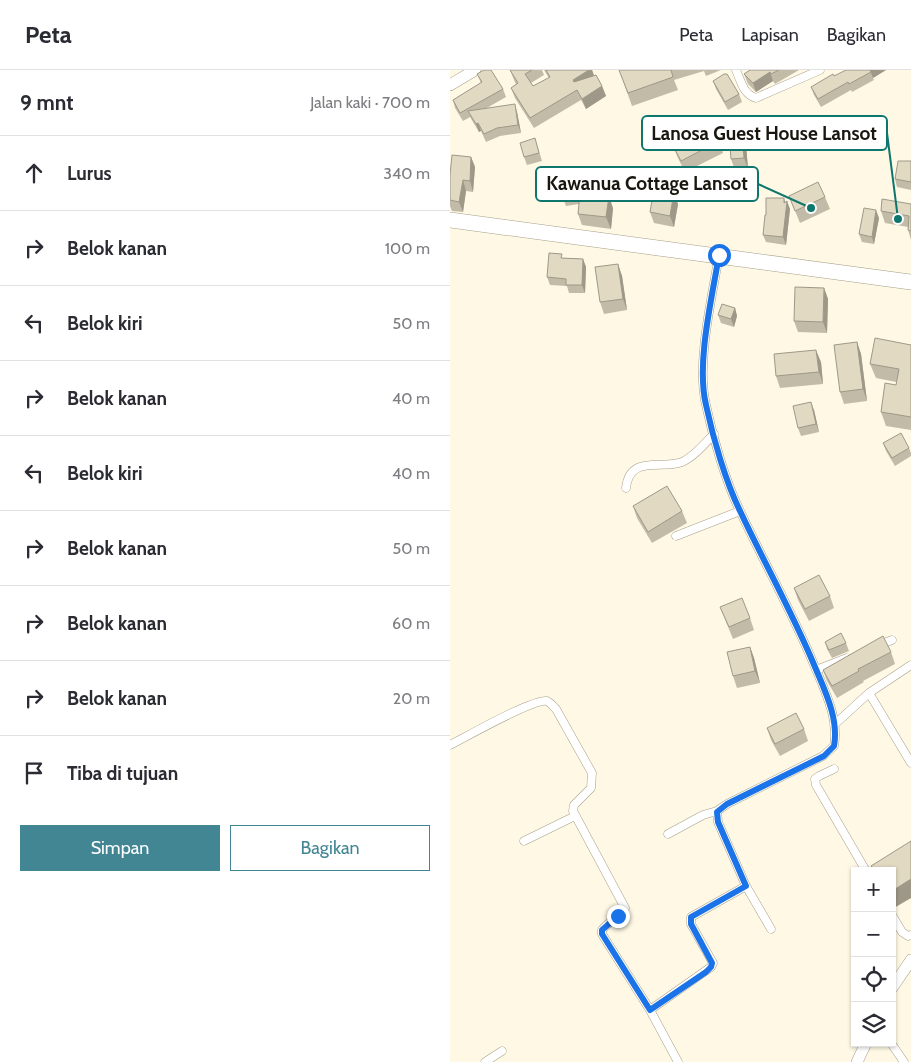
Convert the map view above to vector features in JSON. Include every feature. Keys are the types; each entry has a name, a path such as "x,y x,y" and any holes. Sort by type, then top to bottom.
{"highway":[{"path":"450,220 911,282"}],"street":[{"path":"736,70 745,90 750,96 756,98 820,70"},
{"path":"450,85 468,72"},
{"path":"668,834 703,815 717,812 727,804 831,751 836,738 828,699 800,630 740,511 730,486 705,404 702,372 711,299 719,255"},
{"path":"626,488 627,479 638,468 646,464 681,462 689,458 714,434"},
{"path":"676,536 740,511"},
{"path":"867,650 892,640"},
{"path":"816,670 858,653"},
{"path":"834,725 869,693 911,665"},
{"path":"869,693 911,763"},
{"path":"450,745 527,706 541,702 549,702 566,724 592,773 591,788 574,805 573,811 625,908 606,925 602,930 602,934 650,1010 678,1062"},
{"path":"834,769 815,779 816,784 864,867"},
{"path":"717,812 718,822 746,886 771,929"},
{"path":"524,841 575,816"},
{"path":"650,1010 711,967 712,963 691,924 691,917 746,886"},
{"path":"896,922 902,932 908,936 911,935"},
{"path":"896,982 911,960"},
{"path":"857,1062 864,1047"},
{"path":"894,1047 904,1062"},
{"path":"485,1062 502,1051"}],"building":[{"path":"484,70 491,70 503,89 460,113 453,100 482,82 477,74"},
{"path":"510,70 532,70 525,74 533,86 550,77 546,70 589,70 573,80 574,82 596,75 602,86 582,99 577,90 530,118 511,88 518,83"},
{"path":"619,70 671,70 673,77 628,93"},
{"path":"750,70 779,70 771,74 770,72 753,83 744,74"},
{"path":"846,70 870,70 871,72 849,84 848,82 818,99 811,87 833,74 834,76"},
{"path":"727,74 739,94 725,102 713,81"},
{"path":"515,104 518,125 497,128 484,134 468,111"},
{"path":"741,120 744,158 731,159 728,121"},
{"path":"711,127 719,141 681,161 673,146"},
{"path":"535,138 539,153 524,157 520,143"},
{"path":"452,155 471,157 470,181 463,180 459,202 450,200"},
{"path":"898,161 911,161 911,182 895,179"},
{"path":"818,182 825,197 795,211 789,196"},
{"path":"654,189 674,192 670,216 650,212"},
{"path":"580,193 609,196 606,217 578,214"},
{"path":"766,198 784,198 784,203 787,201 783,237 763,235"},
{"path":"882,199 911,204 911,231 908,230 909,216 881,211"},
{"path":"864,208 876,210 872,237 859,234"},
{"path":"549,253 562,254 561,258 583,259 582,285 566,285 566,279 547,277"},
{"path":"618,264 623,299 600,302 595,267"},
{"path":"795,287 824,288 823,322 794,321"},
{"path":"722,304 735,308 731,319 718,315"},
{"path":"875,338 911,345 911,417 881,412 885,383 896,385 899,369 870,364"},
{"path":"857,342 863,389 840,392 834,345"},
{"path":"816,350 819,372 776,376 774,354"},
{"path":"811,402 816,424 798,428 793,406"},
{"path":"901,433 909,448 892,458 883,443"},
{"path":"667,486 682,511 648,532 633,506"},
{"path":"819,575 830,596 805,609 794,588"},
{"path":"742,598 750,618 729,627 720,607"},
{"path":"841,633 846,643 829,650 825,642"},
{"path":"883,636 891,652 858,669 859,671 832,686 823,670"},
{"path":"750,647 755,671 733,676 727,652"},
{"path":"796,713 804,729 775,744 767,728"},
{"path":"911,841 911,879 896,888 896,867 871,866"}],"place":[{"name":"Kawanua Cottage Lansot","path":"811,208"},
{"name":"Lanosa Guest House Lansot","path":"898,219"}],"route":[{"path":"618,916 606,925 602,930 602,934 650,1010 711,967 712,963 691,924 691,917 746,886 718,822 716,816 719,809 824,756 831,751 836,738 828,699 800,630 740,511 730,486 705,404 702,372 711,299 719,255"}]}
